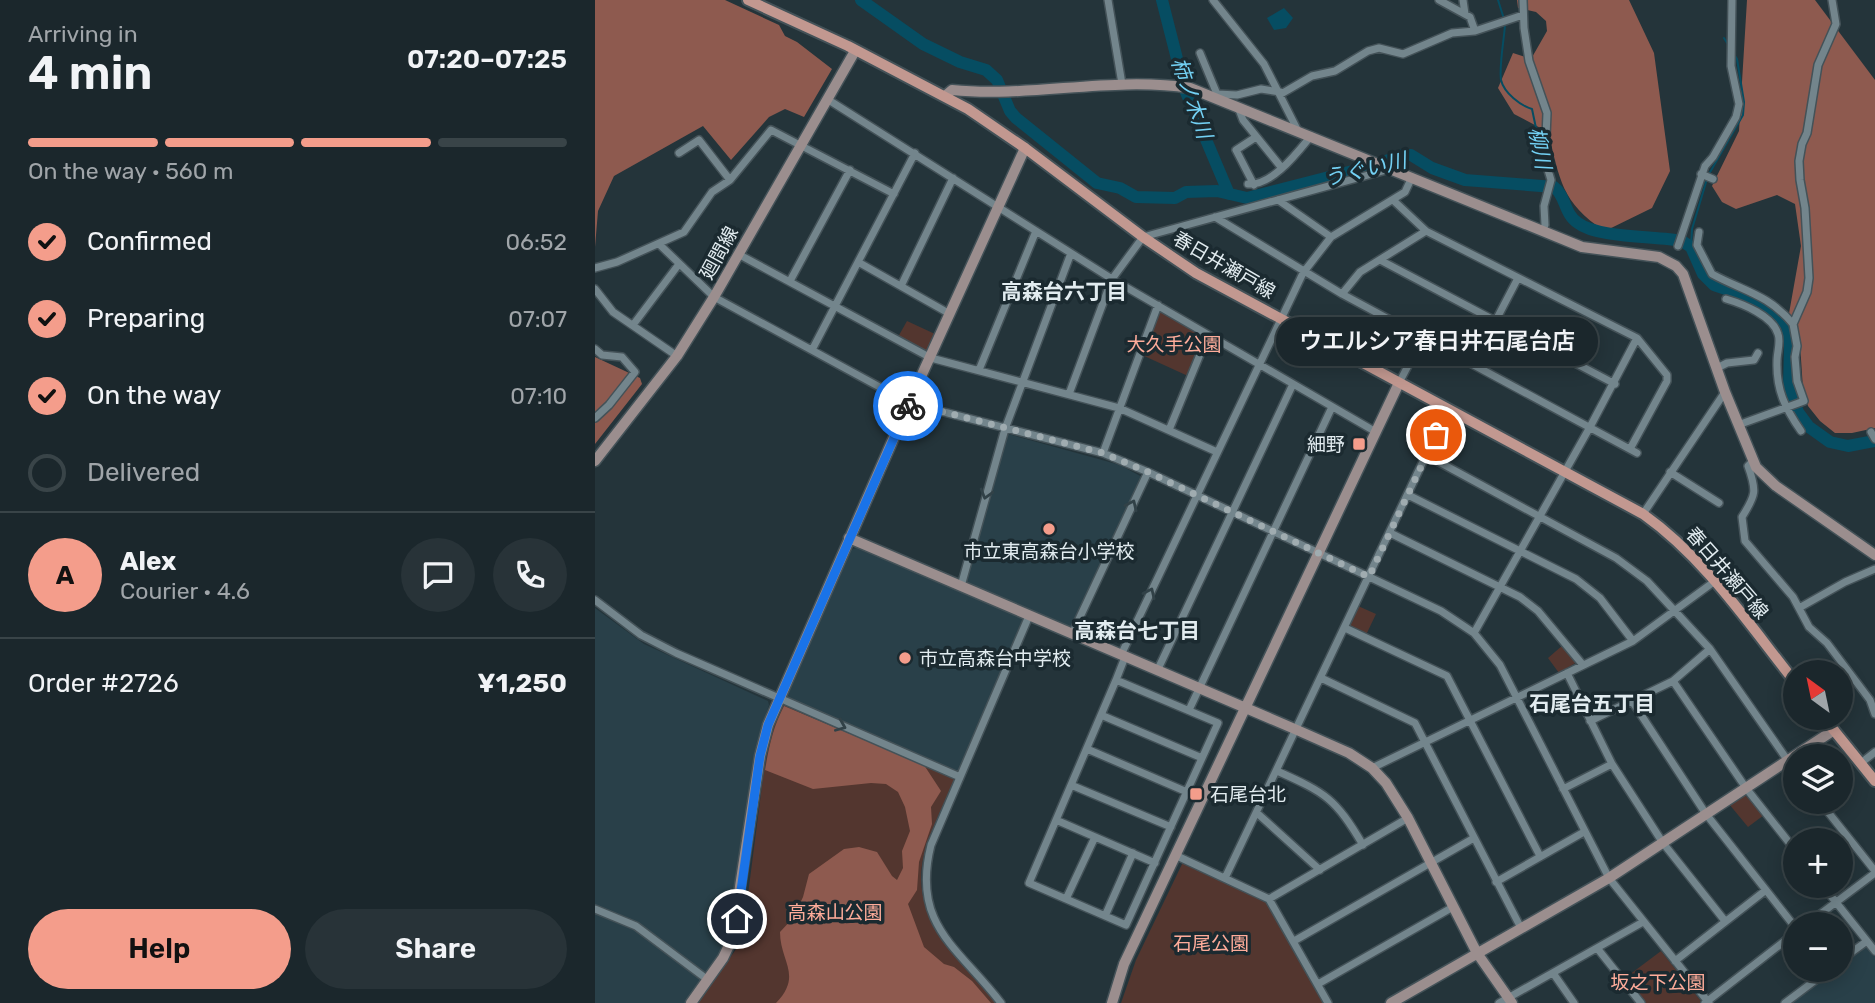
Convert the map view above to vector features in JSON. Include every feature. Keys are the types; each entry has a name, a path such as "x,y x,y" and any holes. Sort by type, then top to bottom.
{"main road":[{"name":"春日井瀬戸線","path":"748,0 946,96 986,120 1143,237 1196,272 1643,514 1691,554 1783,667"},
{"path":"1834,730 1875,782"}],"street":[{"path":"1108,0 1122,84"},
{"path":"1213,0 1245,38 1280,93 1299,131"},
{"path":"1439,0 1470,17 1475,31"},
{"path":"1463,0 1465,14"},
{"path":"1524,0 1523,15 1529,61 1547,113 1545,160 1551,180 1545,201 1543,230"},
{"path":"1678,246 1701,174 1736,117 1739,104 1731,66 1733,0"},
{"path":"1738,425 1804,401 1797,381 1797,346 1793,324 1807,292 1809,278 1799,161 1807,133 1818,65 1836,24 1832,0"},
{"path":"1216,95 1237,95 1261,89 1280,93 1312,76 1335,71 1368,51 1378,48 1403,54 1452,33 1475,31 1523,15"},
{"name":"廻間線","path":"595,461 677,356 714,297 855,51"},
{"path":"1200,53 1216,95"},
{"path":"946,96 953,90 1008,91 1122,84 1190,88 1216,95 1238,107 1582,247 1659,257 1676,266 1683,274 1753,461 1776,486 1875,555"},
{"path":"827,99 1112,279 1376,432"},
{"path":"1238,107 1256,137 1281,167"},
{"path":"595,268 684,232 712,192 730,180 771,130 894,194"},
{"path":"1256,137 1236,150 1251,184 1270,177 1311,136"},
{"path":"680,153 699,140 730,180"},
{"path":"691,1003 732,939 760,756 768,725 909,403 1025,148"},
{"path":"812,350 915,153"},
{"path":"1069,394 1112,279 1143,237 1278,200 1383,166"},
{"path":"789,281 850,170"},
{"path":"1701,174 1713,179"},
{"path":"1116,680 1218,723 1126,925 1029,883 1116,680 1123,656 1304,271 1331,237 1405,192 1412,177"},
{"path":"901,286 953,178"},
{"path":"1278,200 1331,237"},
{"path":"1215,217 1342,294 1633,451 1667,381 1667,375 1637,338 1426,231 1393,200"},
{"path":"979,370 1036,231"},
{"path":"1342,294 1360,272 1426,231"},
{"path":"1699,232 1697,244 1712,274 1770,302 1793,324"},
{"path":"659,244 714,297 909,403 1103,453 1441,611 1474,633 1500,665 1609,878 1707,1002 1783,942"},
{"path":"961,586 1005,429 1071,253"},
{"path":"738,254 931,358 1119,408 1217,452"},
{"path":"1380,260 1615,384"},
{"path":"858,262 950,314"},
{"path":"633,326 679,264"},
{"path":"1473,364 1518,278"},
{"path":"595,289 613,312 677,356"},
{"path":"1726,299 1738,302 1762,316 1778,331 1777,365 1787,409 1801,431"},
{"path":"1762,316 1770,302"},
{"path":"1103,453 1157,305"},
{"path":"1169,430 1208,335"},
{"path":"1112,1003 1124,964 1423,337"},
{"path":"1474,633 1615,384 1637,338"},
{"path":"595,349 602,355 622,357 635,372 595,418"},
{"path":"1717,368 1727,363 1754,360 1758,354"},
{"path":"1158,670 1293,384"},
{"path":"1643,514 1725,392"},
{"path":"1189,710 1332,407"},
{"path":"1225,878 1448,409"},
{"path":"1875,432 1871,432 1875,439"},
{"path":"1426,456 1632,568 1676,610 1710,649 1783,755"},
{"path":"1753,461 1748,466 1756,487 1754,499 1742,517 1745,541 1793,597 1809,627 1826,643 1870,700 1875,713"},
{"path":"1072,634 1148,472"},
{"path":"1670,472 1719,503"},
{"path":"1408,495 1587,587 1613,614 1633,641"},
{"path":"1390,533 1501,585 1538,611 1583,665"},
{"path":"849,538 1297,730 1349,753 1372,768 1397,799 1408,818 1477,953 1506,1001 1643,922"},
{"path":"1799,608 1845,582 1875,569"},
{"path":"1372,768 1633,641 1715,582"},
{"path":"595,600 641,635 779,699 960,777"},
{"path":"1001,1003 945,937 929,908 925,890 926,866 931,845 1029,616"},
{"path":"1345,628 1447,676 1540,856"},
{"path":"1590,721 1673,681 1710,649"},
{"path":"1567,673 1612,764 1663,843 1725,922"},
{"path":"1321,678 1415,723 1521,928"},
{"path":"1673,681 1746,788 1783,835"},
{"path":"1632,701 1706,814 1783,912"},
{"path":"1101,715 1202,758"},
{"path":"1813,744 1834,730"},
{"path":"1087,749 1187,792"},
{"path":"1861,763 1875,752"},
{"path":"1563,789 1612,764"},
{"path":"1391,1003 1609,878 1783,764"},
{"path":"1277,771 1317,790 1333,802 1346,816 1363,845"},
{"path":"1071,785 1171,827"},
{"path":"1257,813 1320,870"},
{"path":"1823,912 1875,872 1829,814"},
{"path":"1269,899 1408,818"},
{"path":"1056,820 1155,863"},
{"path":"1496,882 1584,832"},
{"path":"1066,899 1095,837"},
{"path":"1293,942 1473,838"},
{"path":"1105,916 1133,853"},
{"path":"1175,855 1269,899 1328,1003"},
{"path":"1675,961 1766,890"},
{"path":"1833,898 1875,951"},
{"path":"1318,985 1453,907"},
{"path":"595,909 636,926 708,980"},
{"path":"1853,951 1867,941"},
{"path":"1597,948 1641,1003"},
{"path":"1553,973 1574,1003"},
{"path":"1785,1003 1813,982"}],"shaded area":[{"name":"市立東高森台小学校","path":"1008,434 1120,465 1142,477 1072,628 966,582"},
{"name":"市立高森台中学校","path":"856,548 1023,619 959,771 786,697 851,550"},
{"path":"595,608 644,644 768,701 769,705 736,909 725,949 687,1003 595,1003"},
{"path":"1866,946 1875,955 1875,1003 1792,1003 1820,982 1853,982 1853,956"}],"green space":[{"path":"595,0 725,0 779,25 785,36 832,69 804,117 785,109 769,117 731,160 703,126 614,176 598,211 595,247"},
{"path":"1517,0 1629,0 1654,53 1670,171 1652,208 1605,231 1590,221 1565,189 1548,132 1514,114 1498,88 1513,53 1531,59 1547,31 1546,21 1536,12 1518,8"},
{"path":"1747,0 1815,0 1875,80 1875,428 1852,433 1835,433 1820,421 1808,406 1803,389 1800,344 1788,319 1801,246 1795,204 1777,195 1736,209 1722,202 1712,186 1739,131"},
{"name":"大久手公園","path":"1161,310 1204,337 1188,376 1142,355 1158,311"},
{"path":"907,321 935,334 926,352 898,337"},
{"path":"595,357 640,378 642,384 595,444"},
{"path":"1358,606 1376,614 1366,635 1349,625"},
{"path":"1563,645 1577,662 1559,673 1548,658"},
{"name":"高森山公園","path":"785,705 954,777 924,855 921,877 923,898 930,918 953,954 997,1003 697,1003 742,941 764,770 770,739 781,706"},
{"path":"784,706 924,765 941,791 931,807 932,824 919,862 917,890 908,904 924,947 944,964 954,967 972,981 991,1003 776,1003 784,993 789,976 780,932 793,918 803,897 809,874 844,849 859,847 877,852 897,880 903,868 902,851 910,831 905,807 898,792 886,784 813,789 765,770 772,737"},
{"path":"1744,794 1764,815 1748,827 1729,804"},
{"name":"石尾公園","path":"1183,862 1267,902 1325,1003 1121,1003 1136,960"},
{"name":"坂之下公園","path":"1661,951 1700,1003 1645,1003 1625,978"}],"water":[{"path":"1284,8 1293,18 1286,28 1274,30 1267,18"}],"waterway":[{"name":"うぐい川","path":"861,0 923,44 960,62 986,70 997,80 1010,111 1016,118 1097,183 1120,188 1136,197 1175,198 1186,192 1217,191 1247,198 1411,155 1432,168 1465,180 1554,187 1573,219 1587,228 1612,234 1682,241 1691,247 1703,274 1714,285 1755,299 1778,315 1787,326 1790,344 1789,389 1798,412 1809,427 1830,442 1848,446 1875,441"},
{"name":"柿ノ木川","path":"1162,0 1185,90 1229,194"},
{"name":"柳川","path":"1498,0 1504,19"},
{"name":"柳川","path":"1505,25 1501,80 1513,98 1532,109 1542,157"},
{"path":"1724,38 1729,46"},
{"path":"1709,174 1743,115 1744,102 1734,54"},
{"path":"1691,247 1692,229 1707,179"}],"way so far":[{"path":"908,406 909,403 1103,453 1369,577 1436,435"}],"place":[{"name":"ウエルシア春日井石尾台店","path":"1436,435"},
{"name":"細野","path":"1359,444"},
{"name":"市立東高森台小学校","path":"1049,529"},
{"name":"市立高森台中学校","path":"905,658"},
{"name":"石尾台北","path":"1196,794"}],"district":[{"name":"高森台六丁目","path":"1064,291"},
{"name":"高森台七丁目","path":"1137,630"},
{"name":"石尾台五丁目","path":"1592,703"}],"route":[{"path":"737,919 760,756 768,725 908,406"}]}
